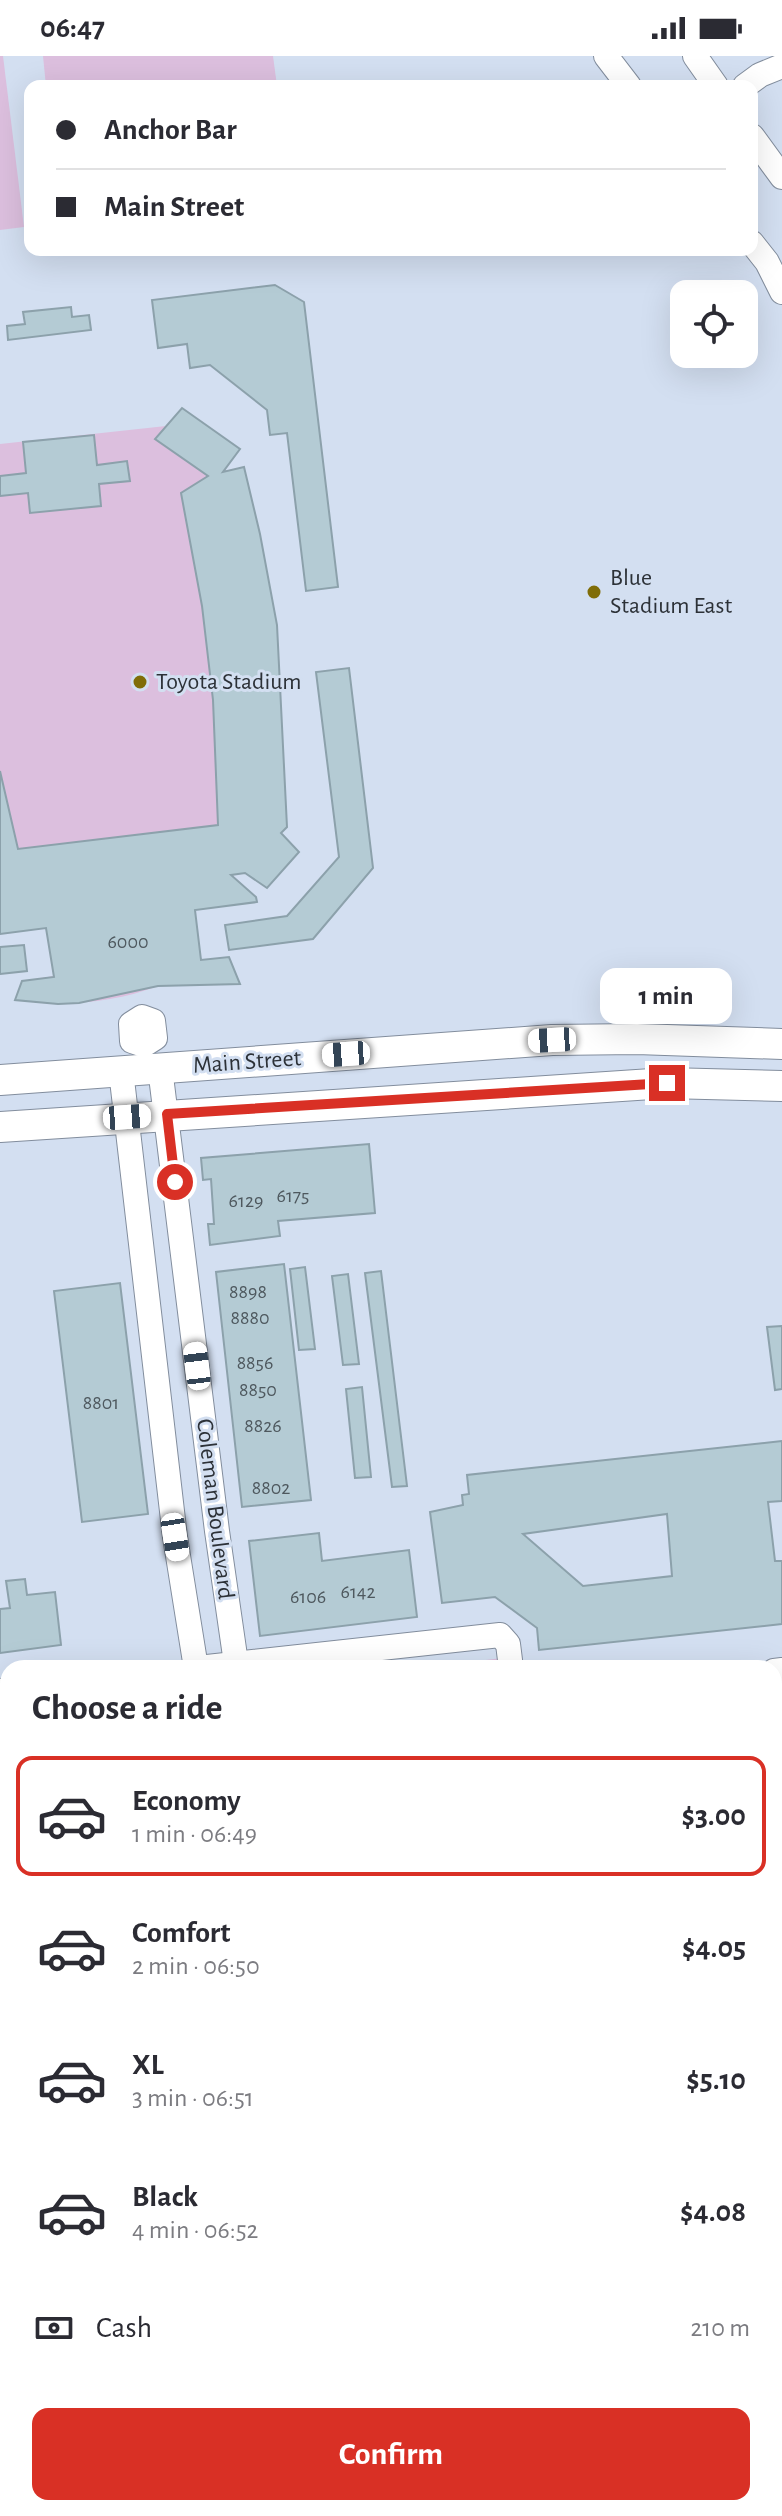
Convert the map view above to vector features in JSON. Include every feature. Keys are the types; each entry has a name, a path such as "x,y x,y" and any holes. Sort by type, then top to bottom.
{"main road":[{"name":"Main Street","path":"0,1080 143,1063 552,1040 637,1039 782,1044"},
{"name":"Main Street","path":"0,1127 667,1083 782,1086"}],"street":[{"path":"606,56 624,80"},
{"path":"695,56 712,80"},
{"path":"753,80 782,66"},
{"path":"758,144 782,177"},
{"path":"758,251 782,292"},
{"path":"142,1014 153,1021 155,1038 143,1063"},
{"name":"Coleman Boulevard","path":"143,1063 167,1114 236,1660"},
{"name":"Coleman Boulevard","path":"143,1063 127,1117 175,1537 196,1660"},
{"path":"175,1537 217,1531"},
{"path":"264,1660 500,1635 508,1644 510,1660"}],"shaded area":[{"path":"0,56 3,56 24,227 0,230"},
{"path":"43,56 273,56 276,80 45,80"},
{"name":"Toyota Stadium","path":"182,408 240,449 224,471 244,467 277,625 287,827 281,833 299,852 267,888 245,873 232,875 256,897 257,902 195,910 201,960 163,983 141,992 87,1002 15,1000 22,981 54,976 46,928 0,934 0,444 166,426"}],"building":[{"path":"275,285 304,302 338,587 306,591 287,433 270,435 267,410 210,365 190,368 187,344 158,348 152,300"},
{"path":"71,307 72,317 89,315 91,330 8,340 7,326 25,324 23,312"},
{"path":"182,408 240,449 223,472 244,467 260,534 277,625 287,827 281,833 299,852 267,888 245,873 231,875 256,897 257,902 195,910 201,960 229,957 240,984 158,986 79,1003 15,1000 22,981 54,977 46,928 0,934 0,771 18,849 218,825 213,700 202,606 181,493 208,476 155,439"},
{"path":"94,435 97,465 127,461 130,481 99,484 101,506 30,513 28,493 0,496 0,476 26,473 23,442"},
{"path":"349,668 373,868 313,939 229,950 225,925 287,916 339,857 316,672"},
{"path":"24,945 27,971 0,974 0,947"},
{"path":"369,1144 375,1213 278,1221 280,1236 210,1245 208,1224 214,1224 211,1179 203,1180 201,1158"},
{"path":"284,1264 311,1500 242,1507 216,1272"},
{"path":"305,1267 315,1349 299,1350 290,1269"},
{"path":"381,1271 407,1486 392,1487 365,1273"},
{"path":"348,1274 359,1364 343,1365 332,1276"},
{"path":"120,1283 148,1514 82,1522 54,1291"},
{"path":"782,1326 782,1389 775,1390 767,1327"},
{"path":"362,1387 371,1477 355,1478 346,1389"},
{"path":"782,1441 782,1501 768,1502 775,1561 782,1561 782,1624 539,1650 537,1628 495,1597 442,1603 430,1512 463,1505 462,1495 469,1494 467,1475","holes":["667,1514 672,1576 583,1586 523,1534"]},
{"path":"319,1533 322,1561 409,1550 417,1617 260,1636 249,1541"},
{"path":"25,1579 27,1595 55,1592 61,1645 0,1653 0,1609 10,1608 6,1581"}],"place":[{"name":"Blue Stadium East","path":"594,592"},
{"name":"Toyota Stadium","path":"140,682"}],"route":[{"path":"175,1182 167,1114 667,1083"}]}
